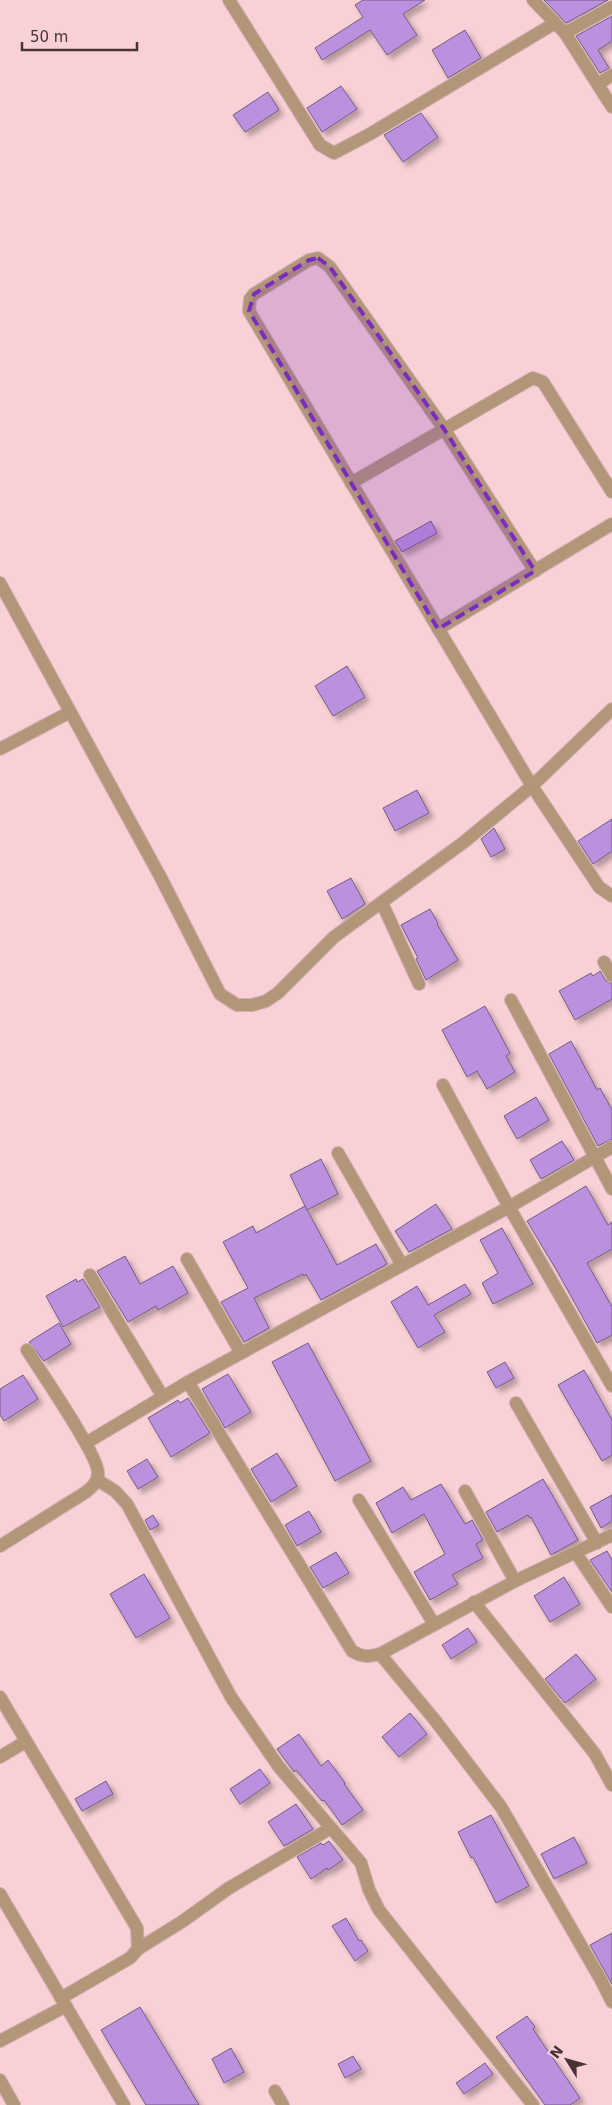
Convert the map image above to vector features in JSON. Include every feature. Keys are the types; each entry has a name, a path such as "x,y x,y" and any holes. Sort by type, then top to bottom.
{"street":[{"path":"229,0 320,145 334,153 370,134 555,23"},
{"path":"533,0 566,33 612,107"},
{"path":"566,33 612,7"},
{"path":"598,84 612,75"},
{"path":"536,571 444,429 330,267 318,258 308,260 254,294 250,299 249,311 351,483 532,786 599,887 612,896"},
{"path":"351,483 527,380 538,379 543,382 612,492"},
{"path":"438,629 612,524"},
{"path":"0,583 161,878 220,994 226,1000 237,1005 252,1005 266,1001 278,992 334,937 464,842 532,786 612,709"},
{"path":"0,749 70,712"},
{"path":"382,903 419,984"},
{"path":"604,962 612,976"},
{"path":"511,1000 612,1189"},
{"path":"443,1085 509,1207 612,1386"},
{"path":"86,1443 188,1382 509,1207 612,1147"},
{"path":"338,1153 402,1264"},
{"path":"187,1259 241,1353"},
{"path":"90,1275 164,1397"},
{"path":"0,1546 86,1492 93,1487 97,1480 97,1465 86,1443 27,1350"},
{"path":"188,1382 352,1650 360,1656 369,1657 380,1654 474,1602 612,1535"},
{"path":"516,1403 597,1543"},
{"path":"97,1480 115,1491 127,1504 231,1696 279,1768 361,1863 369,1890 379,1910 533,2105"},
{"path":"465,1491 515,1581"},
{"path":"359,1500 434,1624"},
{"path":"576,1553 612,1607"},
{"path":"474,1602 595,1754 612,1785"},
{"path":"380,1654 434,1719 501,1807 612,2002"},
{"path":"0,1697 137,1928 138,1949"},
{"path":"0,1756 25,1742"},
{"path":"0,2041 64,2002 130,1958 138,1949 183,1921 229,1888 331,1828"},
{"path":"0,1894 124,2105"},
{"path":"0,2080 14,2105"},
{"path":"275,2091 283,2105"}],"highlighted area":[{"path":"318,258 330,267 444,429 535,571 438,629 249,311 254,294 309,260"}],"building":[{"path":"363,0 425,0 403,14 417,35 387,55 370,30 322,60 315,48 363,17 355,5"},
{"path":"544,0 608,0 566,23"},
{"path":"612,16 612,41 598,50 609,68 600,73 576,36"},
{"path":"465,30 481,58 448,78 432,50"},
{"path":"341,86 357,109 322,132 307,108"},
{"path":"268,92 279,110 245,132 233,115"},
{"path":"421,113 438,137 403,162 384,135"},
{"path":"431,521 437,533 402,552 395,541"},
{"path":"347,666 365,697 333,716 315,686"},
{"path":"417,790 429,813 395,831 383,808"},
{"path":"612,819 612,851 593,864 578,841"},
{"path":"494,828 505,849 491,857 481,839"},
{"path":"351,878 365,904 342,919 327,891"},
{"path":"430,909 458,960 426,980 416,959 418,958 401,925"},
{"path":"600,971 605,980 612,984 612,999 575,1020 559,991 591,973 593,976"},
{"path":"485,1006 510,1053 506,1056 515,1072 487,1089 477,1071 467,1077 442,1030"},
{"path":"571,1041 597,1090 600,1088 612,1110 612,1139 598,1146 549,1054"},
{"path":"536,1097 549,1120 517,1139 504,1116"},
{"path":"562,1141 574,1160 541,1179 530,1160"},
{"path":"321,1159 338,1194 307,1210 290,1175"},
{"path":"586,1186 608,1225 612,1222 612,1249 587,1263 612,1307 612,1335 597,1343 527,1221"},
{"path":"436,1204 452,1229 409,1252 395,1231"},
{"path":"305,1206 337,1265 376,1244 387,1264 321,1300 306,1274 254,1298 269,1328 244,1342 221,1302 248,1288 223,1242 253,1226 256,1233"},
{"path":"502,1228 533,1284 493,1304 482,1283 498,1273 480,1240"},
{"path":"125,1256 140,1284 173,1266 188,1293 158,1310 156,1306 128,1322 97,1271"},
{"path":"76,1279 77,1282 83,1279 100,1307 63,1327 46,1296"},
{"path":"465,1284 471,1294 434,1315 445,1332 418,1348 391,1302 417,1286 428,1305"},
{"path":"59,1323 71,1344 44,1361 29,1342"},
{"path":"308,1343 371,1461 335,1481 272,1362"},
{"path":"505,1362 514,1378 496,1388 487,1372"},
{"path":"584,1370 612,1420 612,1455 602,1461 558,1385"},
{"path":"228,1374 251,1412 225,1428 202,1389"},
{"path":"23,1375 38,1399 4,1421 0,1415 0,1389"},
{"path":"188,1398 210,1433 171,1457 148,1418 178,1400 180,1403"},
{"path":"277,1453 297,1486 271,1502 251,1469"},
{"path":"147,1459 158,1477 138,1489 127,1471"},
{"path":"543,1479 578,1540 551,1555 531,1517 528,1515 497,1532 486,1512"},
{"path":"441,1484 465,1524 472,1520 483,1540 476,1544 483,1558 452,1575 458,1584 430,1600 414,1572 445,1554 424,1514 392,1533 376,1503 403,1487 411,1500"},
{"path":"612,1495 612,1521 601,1528 590,1507"},
{"path":"309,1511 321,1532 297,1546 285,1525"},
{"path":"153,1515 159,1525 150,1530 145,1520"},
{"path":"607,1551 612,1560 612,1592 590,1560"},
{"path":"336,1552 349,1573 323,1588 310,1567"},
{"path":"144,1574 170,1618 136,1638 110,1594"},
{"path":"564,1577 580,1604 550,1622 534,1596"},
{"path":"468,1628 477,1642 451,1659 442,1645"},
{"path":"576,1654 596,1679 565,1703 545,1679"},
{"path":"410,1713 427,1734 399,1757 382,1737"},
{"path":"299,1734 321,1766 328,1760 363,1810 342,1825 324,1800 322,1801 296,1770 294,1772 277,1749"},
{"path":"260,1769 270,1783 240,1804 230,1789"},
{"path":"106,1781 113,1794 82,1811 75,1799"},
{"path":"296,1804 313,1829 284,1846 268,1822"},
{"path":"491,1815 529,1886 496,1903 458,1832"},
{"path":"574,1837 587,1863 554,1879 541,1854"},
{"path":"329,1841 343,1860 311,1879 297,1857 321,1843 323,1845"},
{"path":"346,1918 359,1941 361,1940 368,1951 355,1961 332,1926"},
{"path":"612,1933 612,1984 590,1945"},
{"path":"140,2007 199,2105 146,2105 101,2030"},
{"path":"527,2016 535,2027 533,2029 580,2098 570,2105 545,2105 496,2037"},
{"path":"231,2048 244,2072 224,2083 212,2059"},
{"path":"353,2056 361,2069 345,2078 338,2064"},
{"path":"485,2063 493,2074 464,2094 456,2083"}]}
